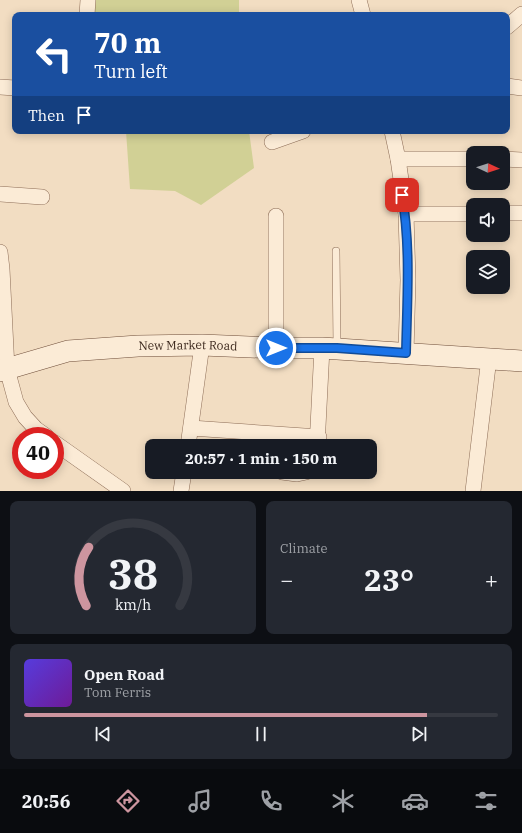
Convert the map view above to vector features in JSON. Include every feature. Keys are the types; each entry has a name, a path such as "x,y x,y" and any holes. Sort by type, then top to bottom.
{"street":[{"path":"87,12 88,0"},
{"path":"359,0 362,12"},
{"path":"510,24 522,14"},
{"path":"510,86 522,88"},
{"path":"0,87 12,88"},
{"path":"272,142 295,134"},
{"path":"393,134 406,214 408,280 406,353"},
{"path":"398,159 466,159"},
{"path":"510,160 522,160"},
{"path":"0,194 42,197"},
{"path":"510,213 522,213"},
{"path":"406,214 466,214"},
{"path":"276,216 276,348"},
{"path":"0,252 2,269 4,370 16,402 25,417 36,427"},
{"path":"189,439 202,345"},
{"name":"New Market Road","path":"4,370 68,351 138,346 202,345 276,348 330,348 522,361"},
{"path":"318,439 330,348"},
{"path":"473,491 488,358"},
{"path":"191,428 291,439"},
{"path":"64,449 122,491"},
{"path":"181,491 183,479"}],"lane":[{"path":"330,348 336,251"}],"shaded area":[{"path":"92,0 239,0 239,12 92,12"},
{"path":"126,134 249,134 254,168 201,205 175,191 130,189"}],"route":[{"path":"276,348 337,348 406,353 408,280 406,214 402,195"}]}
